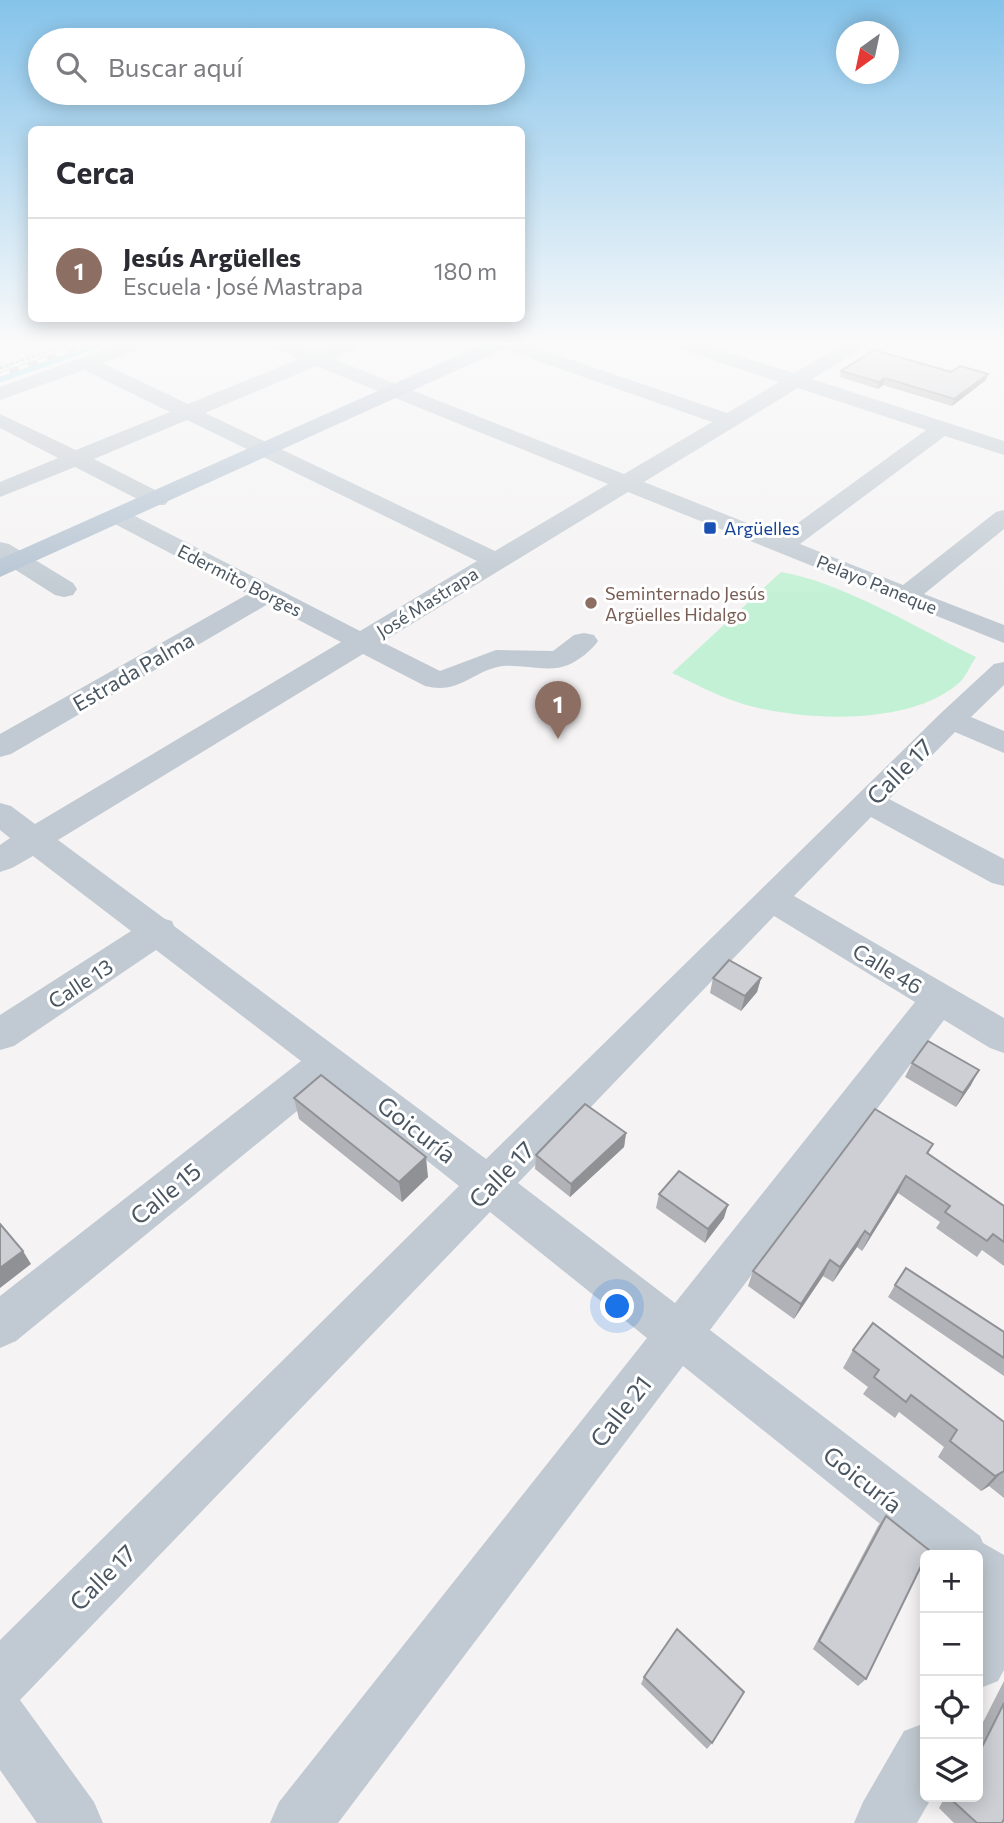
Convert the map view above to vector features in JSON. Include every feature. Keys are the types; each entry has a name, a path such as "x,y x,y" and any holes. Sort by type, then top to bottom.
{"main road":[{"path":"6,559 119,517 309,430"}],"street":[{"path":"21,430 158,500"},
{"path":"0,490 145,430"},
{"path":"227,430 494,560"},
{"name":"Pelayo Paneque","path":"492,430 1004,635"},
{"name":"José Mastrapa","path":"17,850 711,430"},
{"path":"782,546 939,430"},
{"path":"948,430 1004,448"},
{"name":"Edermito Borges","path":"119,517 435,680 450,679 496,658 549,661 559,659 584,641"},
{"path":"905,596 1004,517"},
{"path":"6,559 64,589"},
{"name":"Estrada Palma","path":"0,747 267,594"},
{"name":"Calle 17","path":"0,1680 771,898 1004,670"},
{"path":"951,719 1004,743"},
{"path":"868,802 1004,874"},
{"name":"Goicuría","path":"0,814 17,850 159,930 330,1060 955,1550"},
{"name":"Calle 46","path":"771,898 1004,1037"},
{"name":"Calle 13","path":"7,1020 159,930"},
{"name":"Calle 21","path":"300,1823 939,998"},
{"name":"Calle 15","path":"0,1325 330,1060"},
{"path":"983,1572 1004,1589"},
{"path":"983,1652 1004,1615"},
{"path":"0,1720 73,1823"},
{"path":"884,1823 920,1761"}],"green space":[{"path":"781,572 804,577 854,596 976,657 962,680 941,695 916,706 887,713 856,716 793,714 765,709 723,697 672,673"}],"building":[{"path":"729,960 761,978 745,996 713,978"},
{"path":"928,1041 979,1070 963,1093 912,1063"},
{"path":"321,1075 426,1157 399,1182 294,1098"},
{"path":"585,1104 626,1133 571,1184 536,1155"},
{"path":"875,1109 933,1144 927,1153 1004,1206 1004,1242 993,1234 987,1241 945,1212 950,1206 906,1176 870,1235 865,1231 840,1267 830,1260 801,1304 753,1271"},
{"path":"679,1171 728,1205 708,1229 659,1194"},
{"path":"0,1224 23,1251 0,1268"},
{"path":"906,1268 1004,1332 1004,1358 895,1285"},
{"path":"873,1323 1004,1422 1004,1471 995,1476 950,1441 957,1430 911,1395 906,1402 874,1377 879,1370 853,1350"},
{"path":"886,1516 929,1550 920,1550 920,1568 866,1679 819,1641"},
{"path":"677,1629 744,1692 712,1743 644,1677"},
{"path":"1004,1703 1002,1823 977,1823 954,1802 983,1802 983,1745"}],"place":[{"name":"Argüelles","path":"710,528"},
{"name":"Seminternado Jesús Argüelles Hidalgo","path":"591,603"},
{"name":"Jesús Argüelles","path":"558,739"}]}
